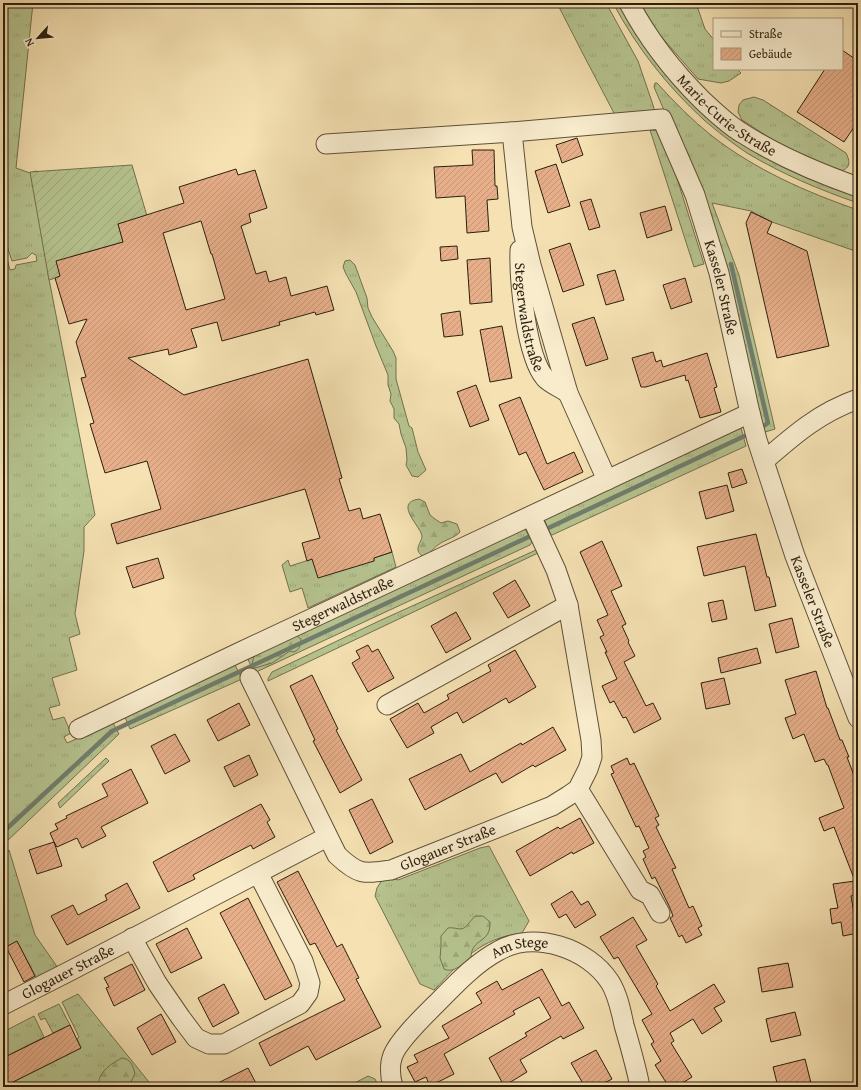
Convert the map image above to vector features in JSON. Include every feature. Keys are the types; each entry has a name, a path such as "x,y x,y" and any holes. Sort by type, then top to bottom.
{"street":[{"name":"Marie-Curie-Straße","path":"629,3 652,42 672,68 718,116 742,133 782,155 816,172 858,187"},
{"name":"Kasseler Straße","path":"512,132 662,119 695,195 719,273 753,426 795,556 858,718"},
{"path":"326,144 512,132"},
{"name":"Stegerwaldstraße","path":"512,132 522,227 531,265 568,393 607,480"},
{"path":"764,461 795,434 818,418 846,403 858,399"},
{"name":"Stegerwaldstraße","path":"79,729 238,652 536,526 607,480 753,426"},
{"name":"Glogauer Straße","path":"250,678 327,837 337,855 350,868 368,874 391,870 552,806 578,789 585,778 592,757 591,740 568,606 556,570 536,526"},
{"path":"387,705 568,606"},
{"path":"578,789 640,890 650,895 660,913"},
{"name":"Glogauer Straße","path":"3,1005 327,837"},
{"name":"Glogauer Straße","path":"132,938 157,983 196,1038 209,1044 224,1044 300,1004 308,993 310,983 303,961 258,873"},
{"name":"Am Stege","path":"393,1087 390,1078 390,1066 396,1047 475,966 498,950 515,944 544,942 568,948 588,960 610,983 618,1002 634,1084"}],"green space":[{"path":"3,3 33,3 16,168 30,173 36,171 40,173 48,274 95,515 84,527 84,551 75,614 80,634 69,638 77,670 52,678 60,705 49,708 53,720 64,717 71,733 64,737 67,743 113,723 119,734 3,845 3,244 10,270 15,269 16,265 37,261 36,255 32,253 27,258 12,261 3,234"},
{"path":"557,3 606,3 638,61 654,108 652,113 615,115"},
{"path":"613,3 619,3 646,48 665,73 688,99 750,148 777,164 807,178 858,197 858,203 787,175 747,153 715,129 690,107 665,80 632,35"},
{"path":"640,3 696,3 705,29 713,39 713,70 738,70 741,73 729,81 721,83 698,79 659,34"},
{"path":"655,83 657,83 683,111 712,136 746,159 764,170 801,188 858,210 858,252 772,222 751,211 712,203 739,275 775,429 765,432 758,423 701,196 654,87"},
{"path":"754,97 763,100 846,153 849,161 847,168 841,171 785,148 742,120 738,112 739,105 743,100"},
{"path":"650,130 658,131 663,134 704,264 694,267"},
{"path":"132,165 147,216 118,224 123,242 70,257 75,272 49,280 30,172"},
{"path":"350,260 355,265 372,317 396,358 396,379 409,426 412,428 418,452 426,470 418,477 412,476 406,465 406,448 399,424 394,418 394,409 390,401 391,394 388,385 388,375 356,292 343,267 345,261"},
{"path":"741,428 746,446 551,535 544,519"},
{"path":"419,499 425,502 430,515 441,523 448,521 457,524 460,532 440,543 431,552 422,556 418,551 422,537 421,533 408,510 408,505 411,501"},
{"path":"525,529 532,542 530,545 254,673 247,657"},
{"path":"536,550 540,552 268,681 272,672 379,621"},
{"path":"392,552 396,567 308,608 302,588 290,592 282,565 288,560 290,566 312,559 374,561 374,558"},
{"path":"289,636 297,636 301,639 298,650 294,652 290,651 272,663 255,668 252,664 254,656"},
{"path":"234,663 242,679 130,729 124,715"},
{"path":"106,758 109,761 60,808 58,803"},
{"path":"489,846 529,921 522,933 494,940 473,952 434,990 420,984 375,896 377,888 382,880 391,877 398,880 480,848"},
{"path":"9,850 35,935 58,968 37,979 17,941 6,947 3,941 3,855"},
{"path":"476,916 483,916 490,922 488,934 475,946 471,957 462,965 451,970 444,969 440,958 441,936 448,928 463,928"},
{"path":"78,994 153,1087 3,1087 81,1048 77,1039 79,1037 62,1002"},
{"path":"59,1004 70,1025 53,1033 45,1018 41,1020 38,1014"},
{"path":"34,1016 44,1037 3,1058 3,1032"},
{"path":"122,1058 130,1061 135,1074 128,1087 99,1087 102,1073"},
{"path":"368,1076 375,1079 379,1087 347,1087"}],"building":[{"path":"843,51 858,61 858,121 844,142 797,112 824,70 843,70"},
{"path":"577,138 583,155 562,163 556,145"},
{"path":"472,150 494,150 495,186 497,186 498,199 487,200 489,231 467,233 465,196 436,198 434,167 473,165"},
{"path":"556,164 570,206 548,213 535,171"},
{"path":"236,169 238,175 255,170 267,208 249,214 251,222 241,226 256,274 266,271 269,282 286,277 291,296 327,286 334,310 316,315 315,312 279,322 280,325 222,341 217,322 191,329 197,347 169,355 168,349 128,358 184,395 308,359 342,478 339,479 349,511 360,508 363,519 380,514 392,552 374,558 374,561 318,578 312,559 307,561 302,543 320,538 305,489 117,544 111,524 161,509 147,461 105,473 90,424 94,423 81,378 86,377 76,342 87,319 69,324 55,278 60,276 56,261 123,242 118,224 184,203 179,187","holes":["201,221 225,299 186,310 163,233"]},
{"path":"591,199 600,227 589,230 580,202"},
{"path":"665,206 672,230 647,238 640,213"},
{"path":"751,212 772,222 767,233 807,251 829,346 777,358 746,223"},
{"path":"570,243 584,285 563,292 549,250"},
{"path":"457,246 458,259 441,261 440,247"},
{"path":"490,258 492,302 470,304 467,260"},
{"path":"615,270 624,300 606,305 597,275"},
{"path":"685,278 692,302 671,309 663,285"},
{"path":"460,311 463,335 444,337 441,314"},
{"path":"594,317 608,359 586,366 572,324"},
{"path":"502,326 512,378 490,382 480,330"},
{"path":"653,352 656,362 661,360 663,367 707,353 717,387 714,388 721,412 700,418 685,375 646,387 641,387 632,358"},
{"path":"476,385 489,420 470,427 457,392"},
{"path":"520,397 547,464 574,452 583,472 544,490 526,452 519,455 499,405"},
{"path":"742,469 747,483 732,488 728,473"},
{"path":"727,485 734,511 706,519 699,492"},
{"path":"756,534 776,606 755,611 745,566 704,576 697,547"},
{"path":"602,541 622,586 611,591 626,624 622,626 635,656 624,662 646,706 653,703 661,719 634,733 626,717 623,718 614,701 610,703 602,686 617,679 605,652 607,652 600,637 604,635 597,620 608,615 580,552"},
{"path":"158,558 164,578 133,588 126,567"},
{"path":"515,580 530,606 508,618 493,593"},
{"path":"723,600 727,619 712,622 708,603"},
{"path":"456,612 471,639 446,653 431,626"},
{"path":"792,618 799,647 776,653 769,624"},
{"path":"368,645 372,652 378,649 394,678 368,692 352,663 360,658 356,651"},
{"path":"757,648 761,663 721,673 718,658"},
{"path":"515,650 536,687 509,703 506,698 463,723 457,712 431,727 434,733 407,748 390,719 418,703 424,713 449,699 447,695 491,671 488,665"},
{"path":"816,671 827,708 840,740 842,740 849,757 847,757 858,786 858,895 851,896 855,919 858,919 858,933 843,936 841,922 832,924 830,909 838,908 833,884 855,881 834,827 824,831 819,818 844,808 828,765 824,759 815,762 804,734 793,739 785,718 796,714 785,680"},
{"path":"312,675 338,729 336,730 362,780 340,793 313,741 315,740 290,686"},
{"path":"724,678 730,704 706,709 701,683"},
{"path":"239,703 250,725 218,741 207,720"},
{"path":"553,727 566,750 535,767 533,765 502,783 496,773 425,810 409,779 461,754 470,772"},
{"path":"175,734 190,761 165,774 151,746"},
{"path":"249,755 258,775 234,787 224,767"},
{"path":"627,758 630,765 634,763 659,816 655,818 659,825 656,827 676,868 672,869 689,908 693,906 702,926 698,928 702,935 686,943 682,935 679,937 670,918 673,916 670,908 655,877 652,879 643,859 646,857 643,851 649,848 639,826 636,827 611,774 614,773 611,766"},
{"path":"131,769 148,803 101,827 106,836 82,848 77,838 57,847 50,833 58,829 55,824 67,818 66,816 108,796 102,784"},
{"path":"372,799 393,842 370,854 349,810"},
{"path":"261,804 270,820 267,822 275,837 253,849 251,845 193,875 195,879 168,892 153,862"},
{"path":"580,818 594,843 573,854 572,852 530,876 516,851 558,827 560,829"},
{"path":"54,842 62,866 37,874 29,850"},
{"path":"298,871 337,947 342,944 359,978 356,979 381,1027 316,1060 308,1046 270,1066 259,1043 345,1000 315,943 310,945 277,882"},
{"path":"127,883 140,908 67,945 51,916 73,905 78,915 107,900 105,895"},
{"path":"572,891 581,905 588,901 596,915 575,928 566,914 559,918 551,904"},
{"path":"248,898 292,986 265,1000 220,913"},
{"path":"633,917 647,940 636,946 658,984 656,986 670,1011 714,984 725,1002 714,1008 722,1021 702,1034 693,1019 670,1033 674,1041 671,1043 692,1077 676,1087 669,1087 655,1065 661,1061 651,1044 654,1042 642,1020 652,1014 618,957 614,959 600,937"},
{"path":"187,928 202,958 171,973 156,944"},
{"path":"17,941 35,976 24,982 6,947"},
{"path":"788,963 793,987 762,992 758,968"},
{"path":"132,964 145,990 114,1006 106,988 109,987 104,978"},
{"path":"542,969 562,1006 569,1002 584,1028 563,1039 561,1036 520,1060 527,1072 504,1086 489,1058 527,1036 525,1033 551,1018 539,997 513,1011 515,1014 444,1054 454,1074 430,1086 426,1077 415,1082 407,1067 418,1062 414,1055 449,1038 442,1026 482,1003 476,993 497,981 502,990"},
{"path":"224,984 239,1013 213,1027 198,998"},
{"path":"795,1012 801,1035 771,1042 766,1019"},
{"path":"161,1014 176,1042 152,1055 137,1028"},
{"path":"70,1025 81,1048 3,1087 3,1058"},
{"path":"596,1050 612,1079 597,1087 585,1087 571,1063"},
{"path":"805,1059 812,1087 778,1087 773,1067"},
{"path":"248,1068 258,1087 210,1087"}],"waterway":[{"path":"731,264 768,423 759,429"},
{"path":"542,531 751,433"},
{"path":"3,832 112,731 535,534"}]}
